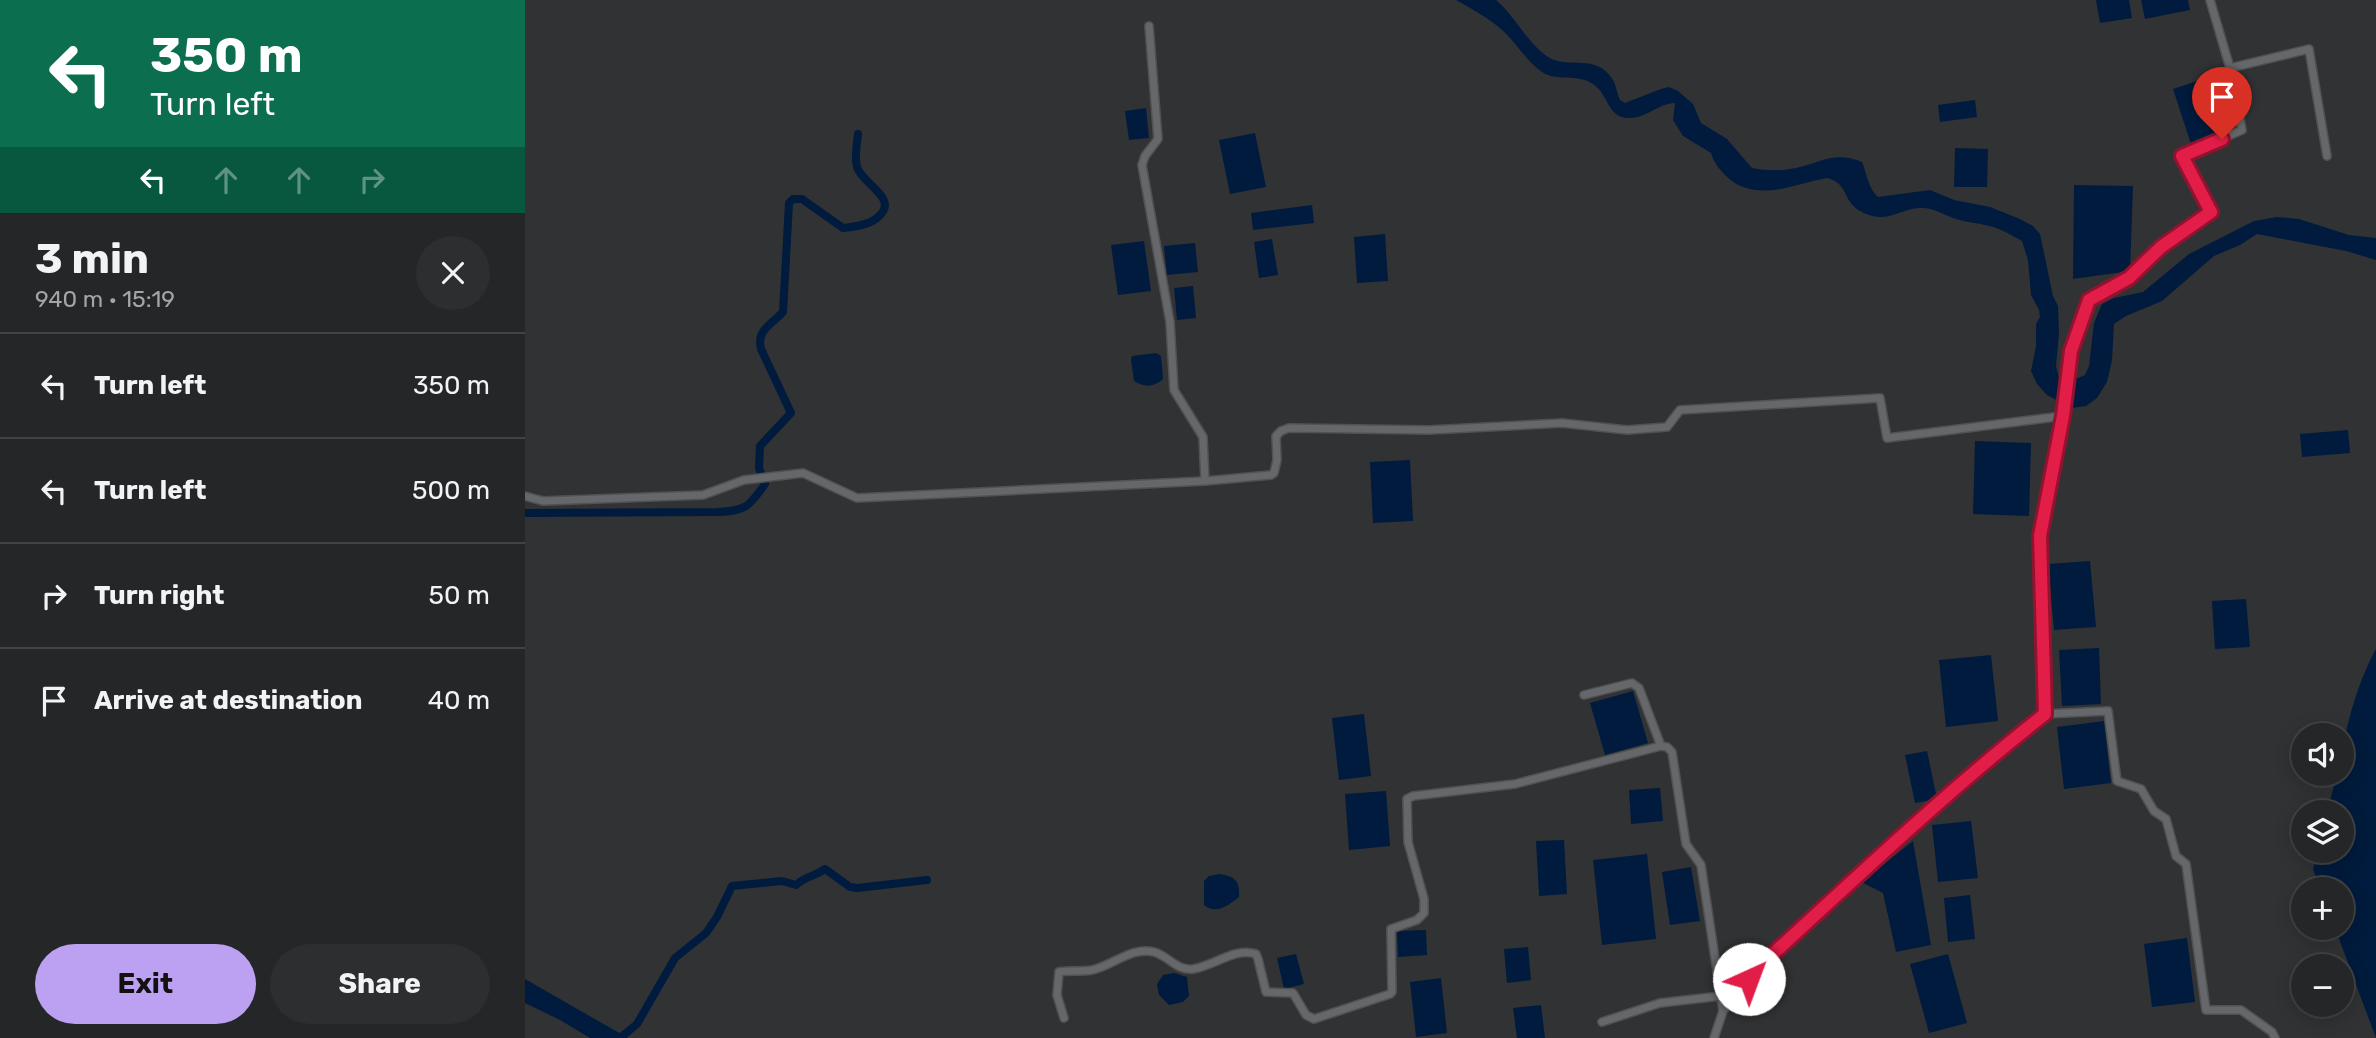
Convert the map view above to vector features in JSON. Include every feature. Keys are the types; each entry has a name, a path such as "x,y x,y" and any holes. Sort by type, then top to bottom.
{"street":[{"path":"2045,714 2040,536 2063,416 2071,351 2089,300 2129,278 2161,247 2211,212 2182,156 2242,130 2230,68 2210,0"},
{"path":"1149,26 1158,139 1145,156 1142,165 1170,322 1174,390 1203,437 1205,481"},
{"path":"2230,68 2309,49 2327,156"},
{"path":"525,496 543,501 703,495 744,480 803,472 857,498 1205,481 1271,475 1275,472 1277,460 1276,436 1289,428 1429,430 1562,423 1627,430 1667,427 1680,410 1880,398 1887,439 2063,416"},
{"path":"1584,695 1632,683 1639,688 1661,746"},
{"path":"1714,1038 1723,1011 1762,964 1989,759 2045,714 2108,711 2117,781 2141,789 2154,811 2166,819 2176,856 2186,864 2206,1010 2241,1010 2272,1032 2274,1038"},
{"path":"1064,1018 1057,995 1059,972 1092,970 1141,952 1154,952 1181,969 1194,969 1252,952 1258,959 1266,992 1293,993 1306,1015 1314,1019 1389,994 1392,987 1391,929 1417,920 1424,914 1424,899 1408,842 1407,799 1413,796 1515,784 1661,746 1672,751 1686,844 1701,865 1723,1011"},
{"path":"1602,1022 1660,1003 1721,996"}],"water":[{"path":"1456,0 1496,0 1548,57 1556,61 1598,66 1606,72 1614,82 1620,100 1625,103 1669,87 1678,91 1693,104 1701,123 1727,139 1752,168 1785,170 1844,157 1862,162 1870,185 1878,197 1930,190 1954,200 1990,207 2033,226 2040,234 2053,296 2058,306 2056,366 2059,378 2078,378 2085,375 2089,366 2094,323 2102,304 2114,298 2143,292 2189,254 2254,221 2277,217 2299,219 2349,235 2376,238 2376,260 2346,251 2257,234 2214,256 2162,301 2114,324 2112,360 2107,382 2097,398 2086,406 2072,408 2047,395 2037,384 2031,371 2036,346 2036,324 2040,317 2031,295 2028,260 2022,241 1997,228 1929,209 1913,209 1883,217 1869,215 1853,206 1840,185 1827,178 1762,191 1737,184 1721,171 1711,153 1683,136 1673,120 1675,103 1636,117 1617,115 1593,84 1580,79 1554,77 1542,72 1501,29"},
{"path":"2096,0 2129,0 2132,18 2100,23"},
{"path":"2141,0 2188,0 2190,10 2145,19"},
{"path":"2216,75 2235,132 2192,147 2173,89"},
{"path":"1975,100 1977,117 1940,122 1938,105"},
{"path":"1146,108 1149,138 1129,140 1125,111"},
{"path":"1255,133 1266,187 1230,194 1219,140"},
{"path":"1955,148 1988,149 1987,187 1954,187"},
{"path":"2074,185 2133,186 2130,271 2073,279"},
{"path":"1312,205 1314,223 1253,230 1251,213"},
{"path":"1385,234 1388,281 1357,283 1354,237"},
{"path":"1272,239 1278,275 1259,278 1254,242"},
{"path":"1144,241 1151,291 1118,295 1111,245"},
{"path":"1195,243 1198,272 1167,275 1164,246"},
{"path":"1193,286 1196,318 1177,320 1174,288"},
{"path":"1156,353 1161,356 1163,379 1148,386 1134,381 1132,356"},
{"path":"2348,430 2350,453 2302,457 2300,434"},
{"path":"1975,441 2031,443 2029,516 1973,514"},
{"path":"1410,460 1413,521 1373,523 1370,462"},
{"path":"2090,561 2096,627 2054,630 2048,564"},
{"path":"2246,599 2250,647 2215,649 2212,601"},
{"path":"2099,648 2101,704 2062,706 2059,650"},
{"path":"2376,649 2376,1038 2354,979 2354,954 2345,954 2339,940 2354,940 2354,877 2316,877 2313,869 2315,863 2354,863 2354,800 2330,800 2334,786 2354,786 2354,723 2349,723 2363,677"},
{"path":"1991,655 1998,721 1946,727 1939,660"},
{"path":"1633,691 1648,743 1605,755 1590,703"},
{"path":"1364,714 1371,776 1339,780 1332,718"},
{"path":"2104,721 2111,783 2064,789 2057,727"},
{"path":"1927,751 1937,799 1915,803 1905,755"},
{"path":"1660,788 1663,821 1631,824 1629,790"},
{"path":"1386,791 1390,846 1349,850 1345,794"},
{"path":"1971,821 1978,878 1938,882 1932,825"},
{"path":"1564,840 1567,894 1539,896 1536,841"},
{"path":"1913,841 1931,945 1896,952 1883,893 1861,882"},
{"path":"1647,854 1656,939 1602,945 1593,860"},
{"path":"1691,867 1700,921 1670,925 1662,872"},
{"path":"1219,874 1235,880 1239,897 1227,906 1213,909 1204,905 1204,881 1209,876"},
{"path":"1970,895 1975,939 1948,942 1944,898"},
{"path":"1426,930 1427,955 1398,957 1397,931"},
{"path":"2187,938 2195,1002 2152,1007 2144,944"},
{"path":"1528,947 1531,980 1507,983 1504,949"},
{"path":"1296,954 1304,984 1284,989 1277,958"},
{"path":"1948,954 1967,1023 1929,1033 1910,964"},
{"path":"1174,973 1187,977 1189,996 1183,1002 1169,1005 1159,995 1157,984 1163,975"},
{"path":"1441,978 1447,1033 1416,1037 1410,982"},
{"path":"525,979 628,1038 590,1038 525,1003"},
{"path":"1541,1005 1545,1038 1517,1038 1513,1008"}],"waterway":[{"path":"525,513 727,511 741,509 755,498 765,484 759,468 760,446 791,413 760,342 766,328 783,312 789,203 793,199 802,199 843,228 876,219 885,203 857,167 858,134"},
{"path":"620,1038 637,1024 675,958 706,933 732,886 782,881 796,885 825,869 850,887 857,888 927,880"}],"route":[{"path":"1749,979 1905,833 2045,714 2040,536 2063,416 2071,351 2089,300 2129,278 2161,247 2211,212 2182,156 2222,139"}]}
